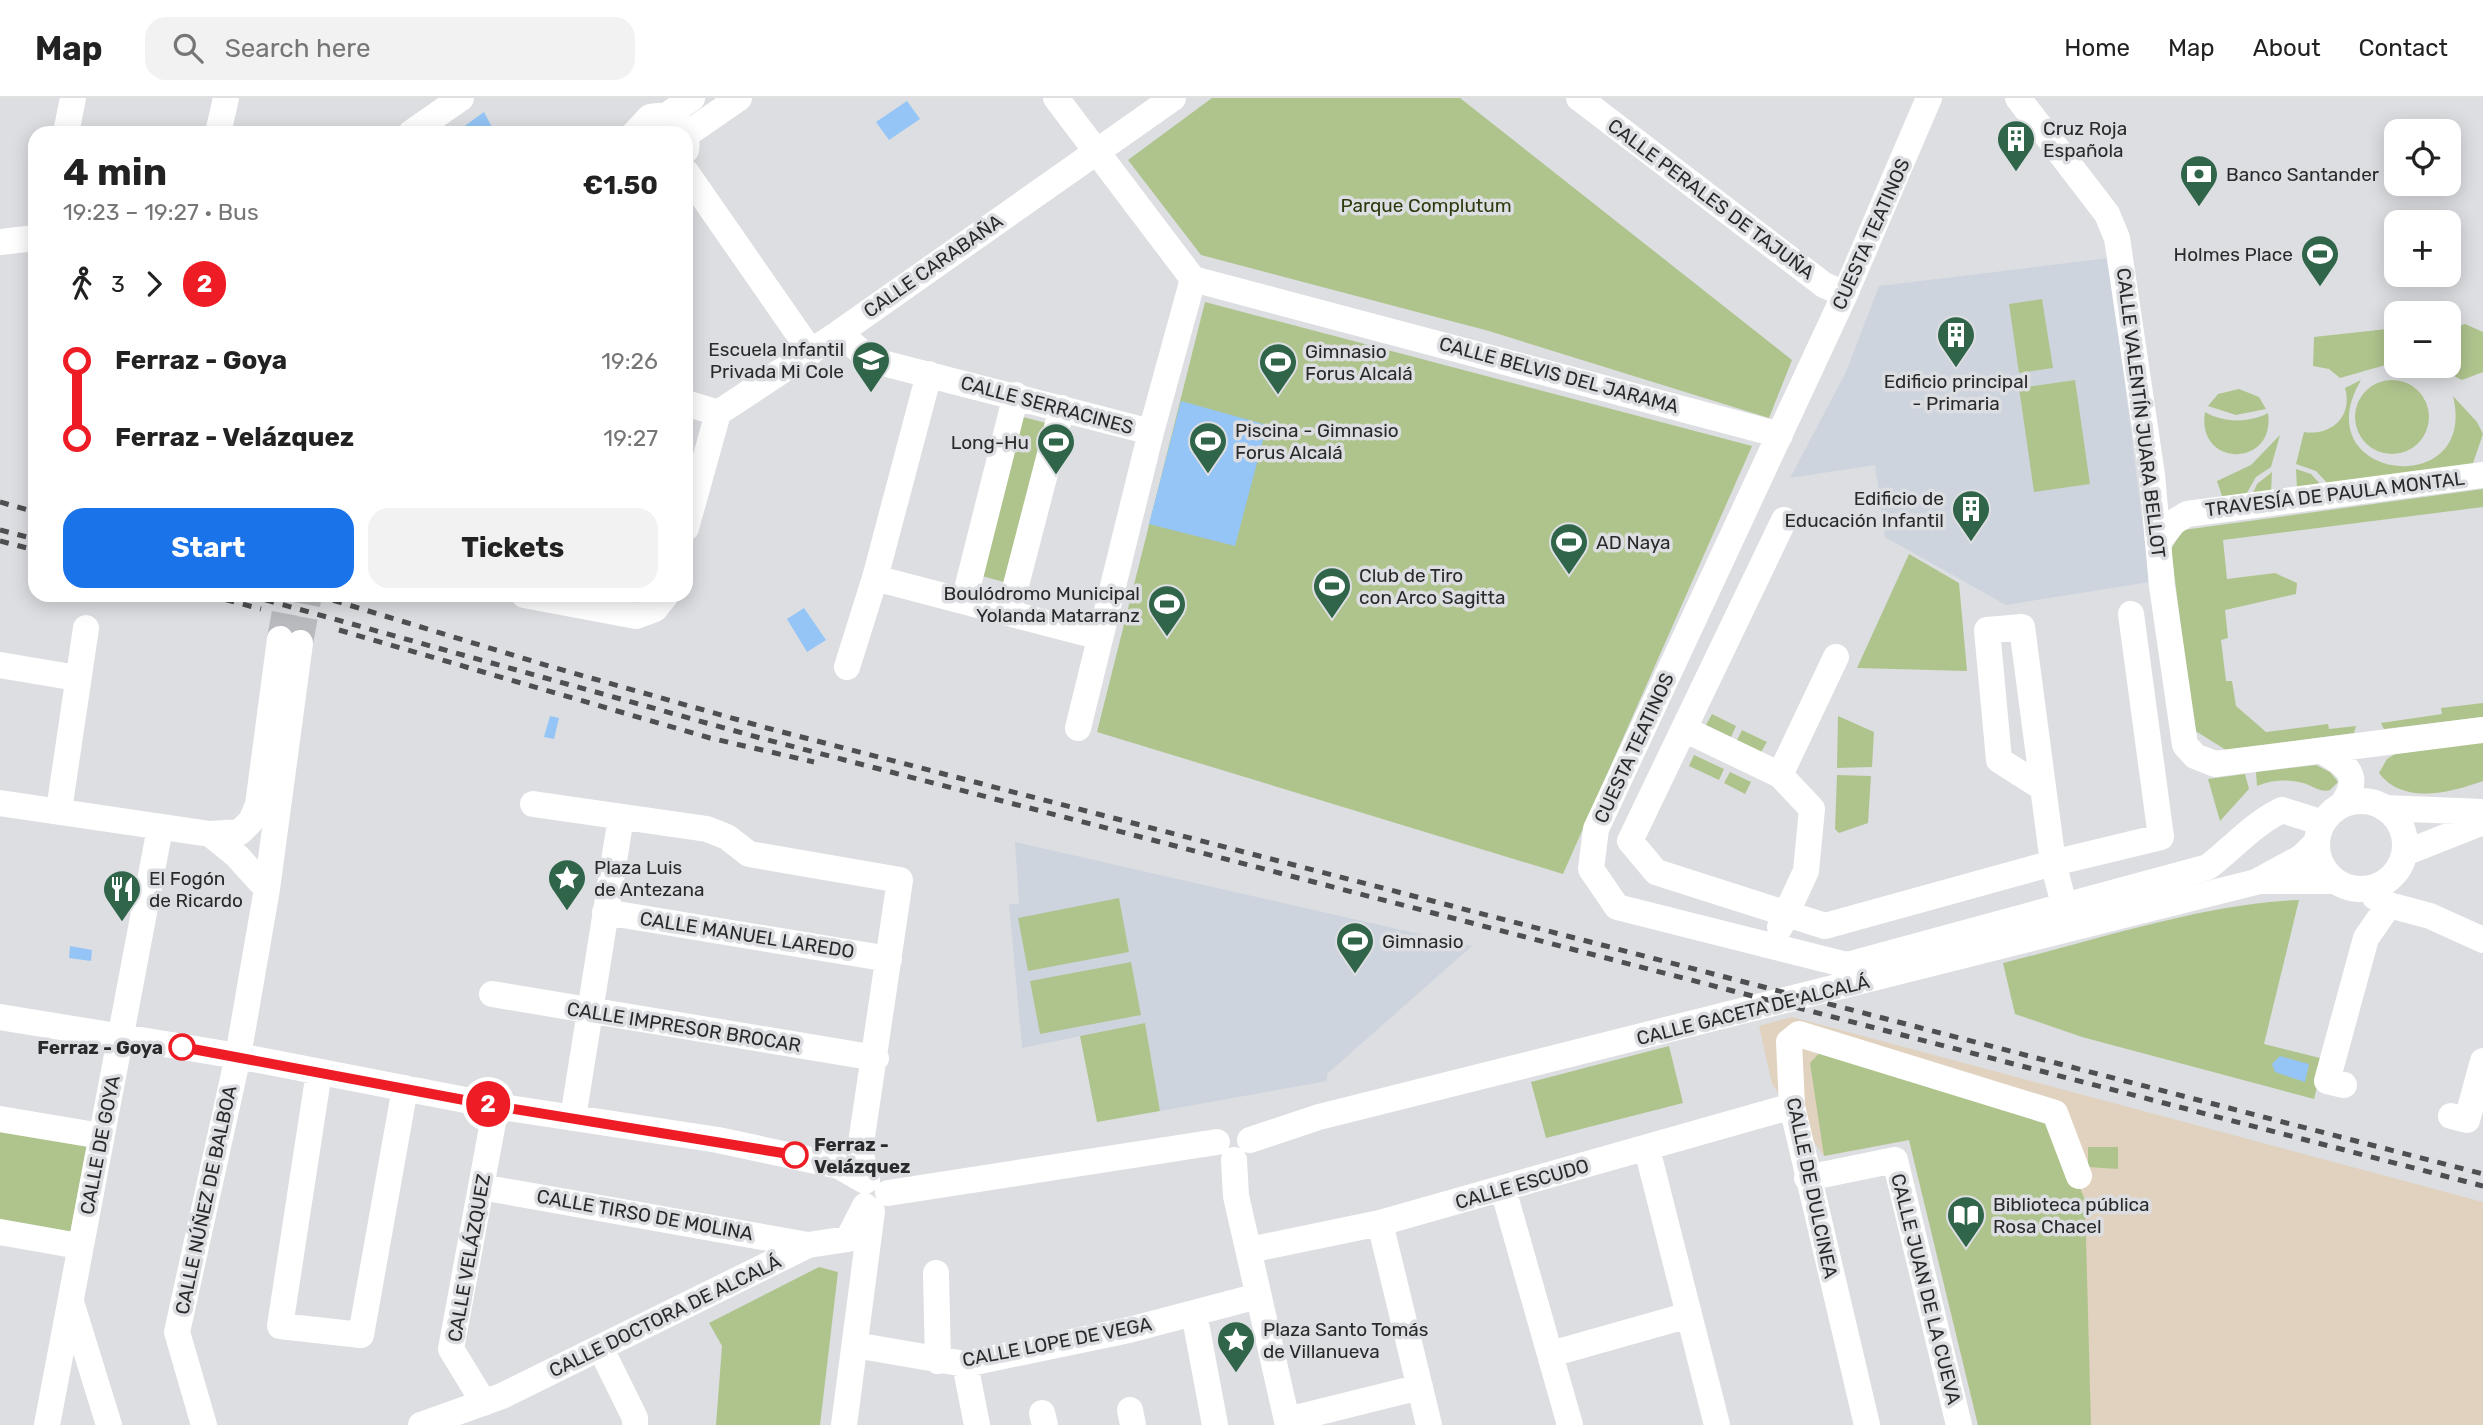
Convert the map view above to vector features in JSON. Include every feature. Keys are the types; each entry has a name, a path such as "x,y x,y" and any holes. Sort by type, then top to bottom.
{"street":[{"path":"68,126 74,98"},
{"path":"220,126 226,98"},
{"path":"421,126 461,98"},
{"path":"647,116 692,98"},
{"path":"693,130 739,98"},
{"path":"1056,98 1094,152 1193,279"},
{"name":"CALLE CARABAÑA","path":"718,413 839,333 1173,98"},
{"name":"CALLE PERALES DE TAJUÑA","path":"1579,98 1824,285 1845,295"},
{"name":"CUESTA TEATINOS","path":"1929,98 1845,295 1596,829 1591,869 1617,907 1847,965 2208,867 2234,847 2258,822 2282,810 2320,833"},
{"name":"CALLE VALENTÍN JUARA BELLOT","path":"2018,98 2107,214 2118,238 2152,475 2158,542 2185,745 2195,756 2215,764 2322,751"},
{"path":"647,116 682,126"},
{"path":"693,182 811,352"},
{"path":"0,242 28,239"},
{"name":"CALLE BELVIS DEL JARAMA","path":"1193,279 1780,435"},
{"name":"CALLE SERRACINES","path":"839,333 871,360 1151,432 1193,279"},
{"path":"848,667 875,578 929,374"},
{"path":"964,601 1016,396"},
{"path":"693,405 718,413 693,503"},
{"path":"1009,612 1062,408"},
{"path":"1078,728 1151,432"},
{"name":"TRAVESÍA DE PAULA MONTAL","path":"2152,475 2187,514"},
{"name":"TRAVESÍA DE PAULA MONTAL","path":"2158,542 2174,522 2187,514 2483,475"},
{"path":"1784,520 1630,841 1657,872 1825,926 2053,863 2161,837 2131,614"},
{"path":"875,578 1100,637"},
{"path":"561,602 636,616 655,609 661,602"},
{"path":"2043,788 2000,760 1987,631 2022,627 2053,863 2064,904"},
{"path":"59,810 76,678 86,628"},
{"name":"CALLE NÚÑEZ DE BALBOA","path":"204,1425 177,1332 238,1056 267,889 290,641 258,805 251,821 240,832 210,834"},
{"path":"1780,775 1836,657"},
{"path":"0,665 76,678"},
{"path":"1684,729 1780,775 1812,809 1806,871 1769,947"},
{"path":"2322,751 2483,730"},
{"path":"2383,744 2371,759 2365,777 2379,805 2401,827 2407,894 2430,916"},
{"path":"2322,751 2344,764 2353,779 2351,792 2320,833 2319,857 2325,871 2336,881 2362,889 2389,905 2430,916 2483,940"},
{"path":"2342,805 2358,801 2379,805 2483,812"},
{"path":"0,803 210,834 236,855 267,889"},
{"path":"533,804 707,829 727,836 749,854 900,880 876,1059 860,1150 871,1194 844,1425"},
{"path":"573,1118 621,817"},
{"path":"2362,889 2389,879 2402,861 2483,822"},
{"name":"CALLE DE GOYA","path":"47,1425 160,828"},
{"name":"CALLE GACETA DE ALCALÁ","path":"871,1194 1234,1147 1319,1117 2050,936 2256,882 2302,857 2320,833"},
{"name":"CALLE GACETA DE ALCALÁ","path":"2256,882 2336,881"},
{"path":"2344,1085 2327,1081 2366,938 2389,905"},
{"name":"CALLE MANUEL LAREDO","path":"605,912 889,958"},
{"name":"CALLE IMPRESOR BROCAR","path":"492,994 876,1059"},
{"path":"0,1017 238,1056 496,1106 796,1156 839,1166 871,1194"},
{"name":"CALLE DE DULCINEA","path":"1867,1425 1792,1106 1789,1042 1799,1034 2055,1112 2079,1176"},
{"path":"2451,1116 2467,1120 2483,1061"},
{"path":"319,1072 280,1326 361,1335 405,1088"},
{"name":"CALLE VELÁZQUEZ","path":"484,1403 451,1349 496,1106"},
{"name":"CALLE ESCUDO","path":"1249,1250 1380,1223 1792,1106"},
{"path":"0,1119 101,1136"},
{"path":"1234,1147 1236,1196 1287,1422 1420,1387"},
{"path":"1647,1149 1717,1425"},
{"name":"CALLE JUAN DE LA CUEVA","path":"1807,1178 1895,1160 1959,1425"},
{"name":"CALLE TIRSO DE MOLINA","path":"481,1188 808,1245"},
{"path":"1503,1189 1570,1425"},
{"name":"CALLE DOCTORA DE ALCALÁ","path":"421,1425 484,1403 601,1349 808,1245 849,1239 871,1194"},
{"path":"1380,1223 1429,1425"},
{"path":"0,1232 79,1246"},
{"path":"936,1273 938,1361"},
{"name":"CALLE LOPE DE VEGA","path":"855,1345 965,1364 1258,1296"},
{"name":"CALLE DE GOYA","path":"70,1297 109,1425"},
{"path":"1194,1313 1215,1425"},
{"path":"1551,1354 1689,1315"},
{"path":"601,1349 635,1418 635,1425"},
{"path":"965,1364 977,1425"}],"shaded area":[{"path":"2109,258 2150,582 2006,605 1885,537 1875,465 1790,478 1846,372 1879,286"},
{"path":"1015,842 1472,946 1327,1074 1327,1081 1160,1111 1145,1023 1022,1048 1009,904 1019,904"},
{"path":"1792,1017 2483,1202 2483,1425 1978,1425 1909,1140 1824,1156 1772,1084 1759,1026"}],"green space":[{"name":"Parque Complutum","path":"1212,98 1460,98 1792,360 1769,418 1489,331 1201,255 1128,160"},
{"path":"2042,299 2053,368 2019,373 2009,304"},
{"path":"1205,302 1752,446 1563,874 1097,732"},
{"path":"2465,324 2483,332 2483,372 2462,380 2458,378 2461,378 2461,325"},
{"path":"2384,329 2384,365 2340,378 2329,369 2313,366 2314,337"},
{"path":"2075,380 2090,484 2034,492 2019,388"},
{"path":"2361,380 2349,414 2354,440 2371,457 2395,466 2420,464 2441,452 2454,430 2453,396 2477,422 2483,434 2472,466 2329,485 2316,471 2296,464 2304,432 2323,431 2338,422 2346,407 2345,388"},
{"path":"2385,380 2399,380 2413,386 2423,396 2429,417 2423,438 2413,448 2399,454 2385,454 2371,448 2361,438 2355,424 2355,410 2361,396 2371,386"},
{"path":"2239,389 2259,397 2266,409 2236,415 2208,406 2218,394"},
{"path":"2205,412 2212,416 2236,420 2253,419 2268,413 2267,431 2260,444 2249,452 2236,454 2223,451 2212,444 2205,430"},
{"path":"1007,413 1066,428 1026,588 967,572"},
{"path":"2280,435 2271,467 2256,477 2245,496 2223,499 2217,481 2251,465"},
{"path":"2296,469 2311,474 2322,486 2297,489"},
{"path":"2272,472 2271,493 2252,495 2257,484"},
{"path":"2483,489 2483,507 2223,540 2227,579 2275,573 2297,583 2296,594 2225,610 2228,638 2221,640 2226,681 2232,681 2236,706 2266,732 2328,724 2329,729 2356,726 2354,733 2226,750 2194,730 2171,549 2183,530"},
{"path":"1909,554 1959,583 1967,671 1857,668"},
{"path":"2483,703 2483,717 2384,729 2381,723 2442,714 2441,708"},
{"path":"1712,714 1736,726 1731,737 1706,725"},
{"path":"1838,716 1874,732 1872,767 1837,768"},
{"path":"1742,730 1767,742 1761,752 1737,740"},
{"path":"2483,742 2483,781 2470,785 2428,794 2414,793 2389,783 2379,773 2387,759 2395,754"},
{"path":"1694,755 1724,769 1719,780 1689,766"},
{"path":"2316,765 2330,772 2338,782 2330,790 2285,781 2257,786 2256,772"},
{"path":"1730,772 1751,782 1745,794 1724,783"},
{"path":"2245,774 2249,789 2220,821 2208,779"},
{"path":"1837,775 1871,776 1868,823 1839,833 1835,829"},
{"path":"1119,898 1129,952 1028,971 1018,918"},
{"path":"2299,900 2264,1044 2324,1059 2314,1099 2082,1037 2015,1014 2003,963 2150,924 2225,908"},
{"path":"1131,962 1141,1015 1040,1034 1030,981"},
{"path":"1145,1023 1160,1111 1097,1122 1080,1036"},
{"path":"1669,1046 1683,1103 1546,1138 1531,1082"},
{"path":"1825,1047 2051,1117 2085,1200 2091,1425 1978,1425 1909,1140 1824,1156 1810,1063"},
{"path":"0,1126 87,1144 69,1239 0,1227"},
{"path":"2088,1147 2118,1147 2118,1169 2088,1167"},
{"path":"819,1267 838,1272 820,1425 716,1425 722,1346 709,1323"}],"water":[{"path":"907,101 920,119 889,140 876,122"},
{"path":"484,112 491,126 465,126"},
{"name":"Piscina - Gimnasio Forus Alcalá","path":"1181,401 1267,425 1235,546 1149,524"},
{"path":"804,608 826,640 807,652 787,619"},
{"path":"550,716 559,718 554,739 544,737"},
{"path":"70,946 92,950 91,961 69,958"},
{"path":"2280,1056 2309,1064 2305,1082 2275,1072 2272,1064"}],"tunnel":[{"path":"280,639 287,602"},
{"path":"300,643 308,602"}],"railway":[{"path":"0,502 28,510"},
{"path":"0,530 28,537"},
{"path":"0,541 28,548"},
{"path":"234,602 261,609"},
{"path":"273,602 764,739 2483,1186"},
{"path":"339,602 552,667 767,728 2483,1174"},
{"path":"339,630 710,738 814,762"}],"bus line":[{"name":"2","path":"182,1047 496,1106 718,1140 795,1155"}],"place":[{"name":"Cruz Roja Española","path":"2016,173"},
{"name":"Banco Santander","path":"2199,208"},
{"name":"Holmes Place","path":"2320,288"},
{"name":"Edificio principal - Primaria","path":"1956,369"},
{"name":"Escuela Infantil Privada Mi Cole","path":"871,394"},
{"name":"Gimnasio Forus Alcalá","path":"1278,396"},
{"name":"Piscina - Gimnasio Forus Alcalá","path":"1208,475"},
{"name":"Long-Hu","path":"1056,476"},
{"name":"Edificio de Educación Infantil","path":"1971,543"},
{"name":"AD Naya","path":"1569,576"},
{"name":"Club de Tiro con Arco Sagitta","path":"1332,620"},
{"name":"Boulódromo Municipal Yolanda Matarranz","path":"1167,638"},
{"name":"Plaza Luis de Antezana","path":"567,912"},
{"name":"El Fogón de Ricardo","path":"122,923"},
{"name":"Gimnasio","path":"1355,975"},
{"name":"Ferraz - Goya","path":"182,1047"},
{"name":"Ferraz - Velázquez","path":"795,1155"},
{"name":"Biblioteca pública Rosa Chacel","path":"1966,1249"},
{"name":"Plaza Santo Tomás de Villanueva","path":"1236,1374"}]}
